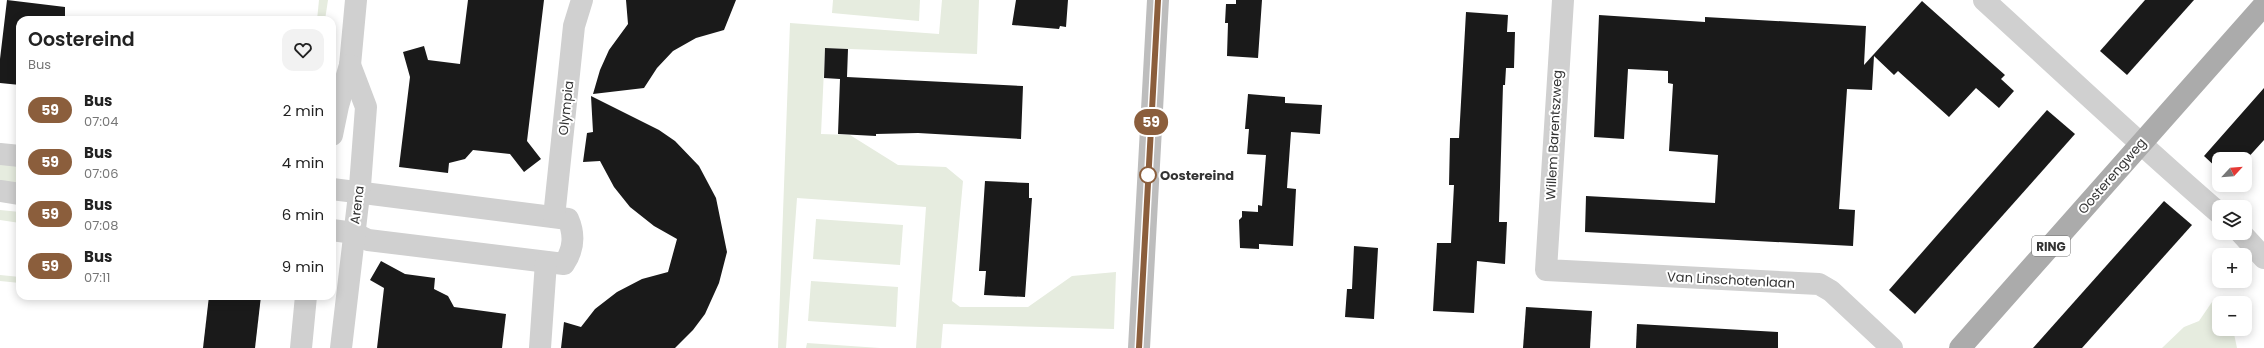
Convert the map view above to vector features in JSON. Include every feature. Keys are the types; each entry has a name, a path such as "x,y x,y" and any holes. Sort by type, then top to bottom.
{"main road":[{"path":"1138,348 1158,0"},
{"name":"Oosterengweg","path":"1960,348 2264,5"}],"street":[{"name":"Arena","path":"336,114 339,99 350,65 356,0"},
{"name":"Olympia","path":"554,217 574,26 582,0"},
{"name":"Willem Barentszweg","path":"1546,270 1563,0"},
{"path":"1984,0 2212,207"},
{"name":"Arena","path":"341,348 359,192 366,107 350,65"},
{"path":"0,154 16,156"},
{"path":"336,189 568,219 573,230 572,252 564,264 368,240 354,233 336,231"},
{"path":"0,191 16,193"},
{"path":"2248,240 2264,258"},
{"path":"540,348 546,262"},
{"name":"Van Linschotenlaan","path":"1546,270 1820,284 1831,291 1892,348"},
{"path":"301,348 306,300"}],"shaded area":[{"path":"319,0 328,0 326,16 317,16"},
{"path":"833,0 920,0 919,21 832,13"},
{"path":"942,0 979,0 977,54 825,48 821,134 850,135 898,165 946,167 963,181 952,301 960,307 1028,307 1072,276 1116,272 1114,329 943,324 941,348 916,348 926,207 797,198 786,348 778,348 790,23 939,34"},
{"path":"0,160 16,162 16,186 0,184"},
{"path":"0,210 16,212 16,222 0,220"},
{"path":"816,219 903,225 900,265 813,259"},
{"path":"0,275 16,277 16,283 0,281"},
{"path":"811,281 898,287 896,327 808,321"},
{"path":"2212,302 2212,336 2234,336 2237,348 2162,348 2184,327 2199,321"},
{"path":"807,343 880,348 806,348"}],"building":[{"path":"7,0 65,7 65,16 16,16 16,85 0,83 0,59"},
{"path":"468,0 544,0 527,141 541,159 524,172 510,154 473,150 465,159 449,163 448,173 399,167 410,77 403,52 424,46 428,60 460,64"},
{"path":"626,0 736,0 724,30 696,38 673,51 657,68 644,88 593,94 600,70 609,50 628,24"},
{"path":"1016,0 1068,0 1066,27 1060,26 1059,29 1012,25"},
{"path":"1236,0 1262,0 1258,58 1227,56 1228,23 1225,23 1226,4 1236,4"},
{"path":"2145,0 2194,0 2127,75 2100,51"},
{"path":"1922,1 2005,75 2001,79 2014,91 1999,108 1976,88 1949,117 1898,71 1894,75 1874,56 1872,90 1847,89 1839,209 1855,210 1853,246 1585,232 1586,196 1715,203 1718,155 1669,151 1673,84 1668,83 1668,71 1628,69 1624,139 1594,137 1599,15 1705,22 1705,17 1866,26 1864,65"},
{"path":"1466,12 1508,15 1507,32 1515,32 1514,68 1506,68 1505,85 1503,85 1499,222 1507,222 1505,264 1477,261 1474,313 1433,311 1437,243 1451,243 1454,185 1449,185 1450,138 1459,138"},
{"path":"825,48 848,49 847,77 1023,86 1021,139 918,133 876,134 876,136 838,134 840,79 824,78"},
{"path":"2264,88 2264,140 2252,153 2252,152 2212,152 2212,163 2204,156"},
{"path":"1248,94 1285,97 1285,103 1322,105 1320,134 1291,132 1287,188 1296,189 1293,246 1259,244 1259,249 1240,248 1239,220 1242,217 1242,211 1258,212 1258,205 1262,206 1266,155 1247,154 1249,129 1245,129"},
{"path":"591,96 659,130 675,141 699,166 716,198 727,252 719,283 705,314 693,330 675,348 561,348 564,322 581,327 595,309 617,292 642,279 668,272 677,239 654,226 630,207 614,187 600,161 583,162 587,133 593,132"},
{"path":"2047,110 2075,134 1915,314 1889,290"},
{"path":"985,181 1029,183 1029,198 1032,198 1025,297 984,295 986,271 979,271"},
{"path":"2164,201 2192,225 2082,348 2033,348"},
{"path":"1354,246 1378,248 1374,319 1345,317 1347,289 1352,289"},
{"path":"381,261 405,274 435,278 434,289 448,296 454,307 506,314 502,348 377,348 384,288 370,280"},
{"path":"209,300 261,300 255,348 203,348"},
{"path":"1526,307 1592,311 1590,348 1523,348"},
{"path":"1637,324 1778,332 1778,348 1636,348"}],"bus line":[{"name":"59","path":"1139,348 1158,0"}],"place":[{"name":"Oostereind","path":"1148,175"}]}
